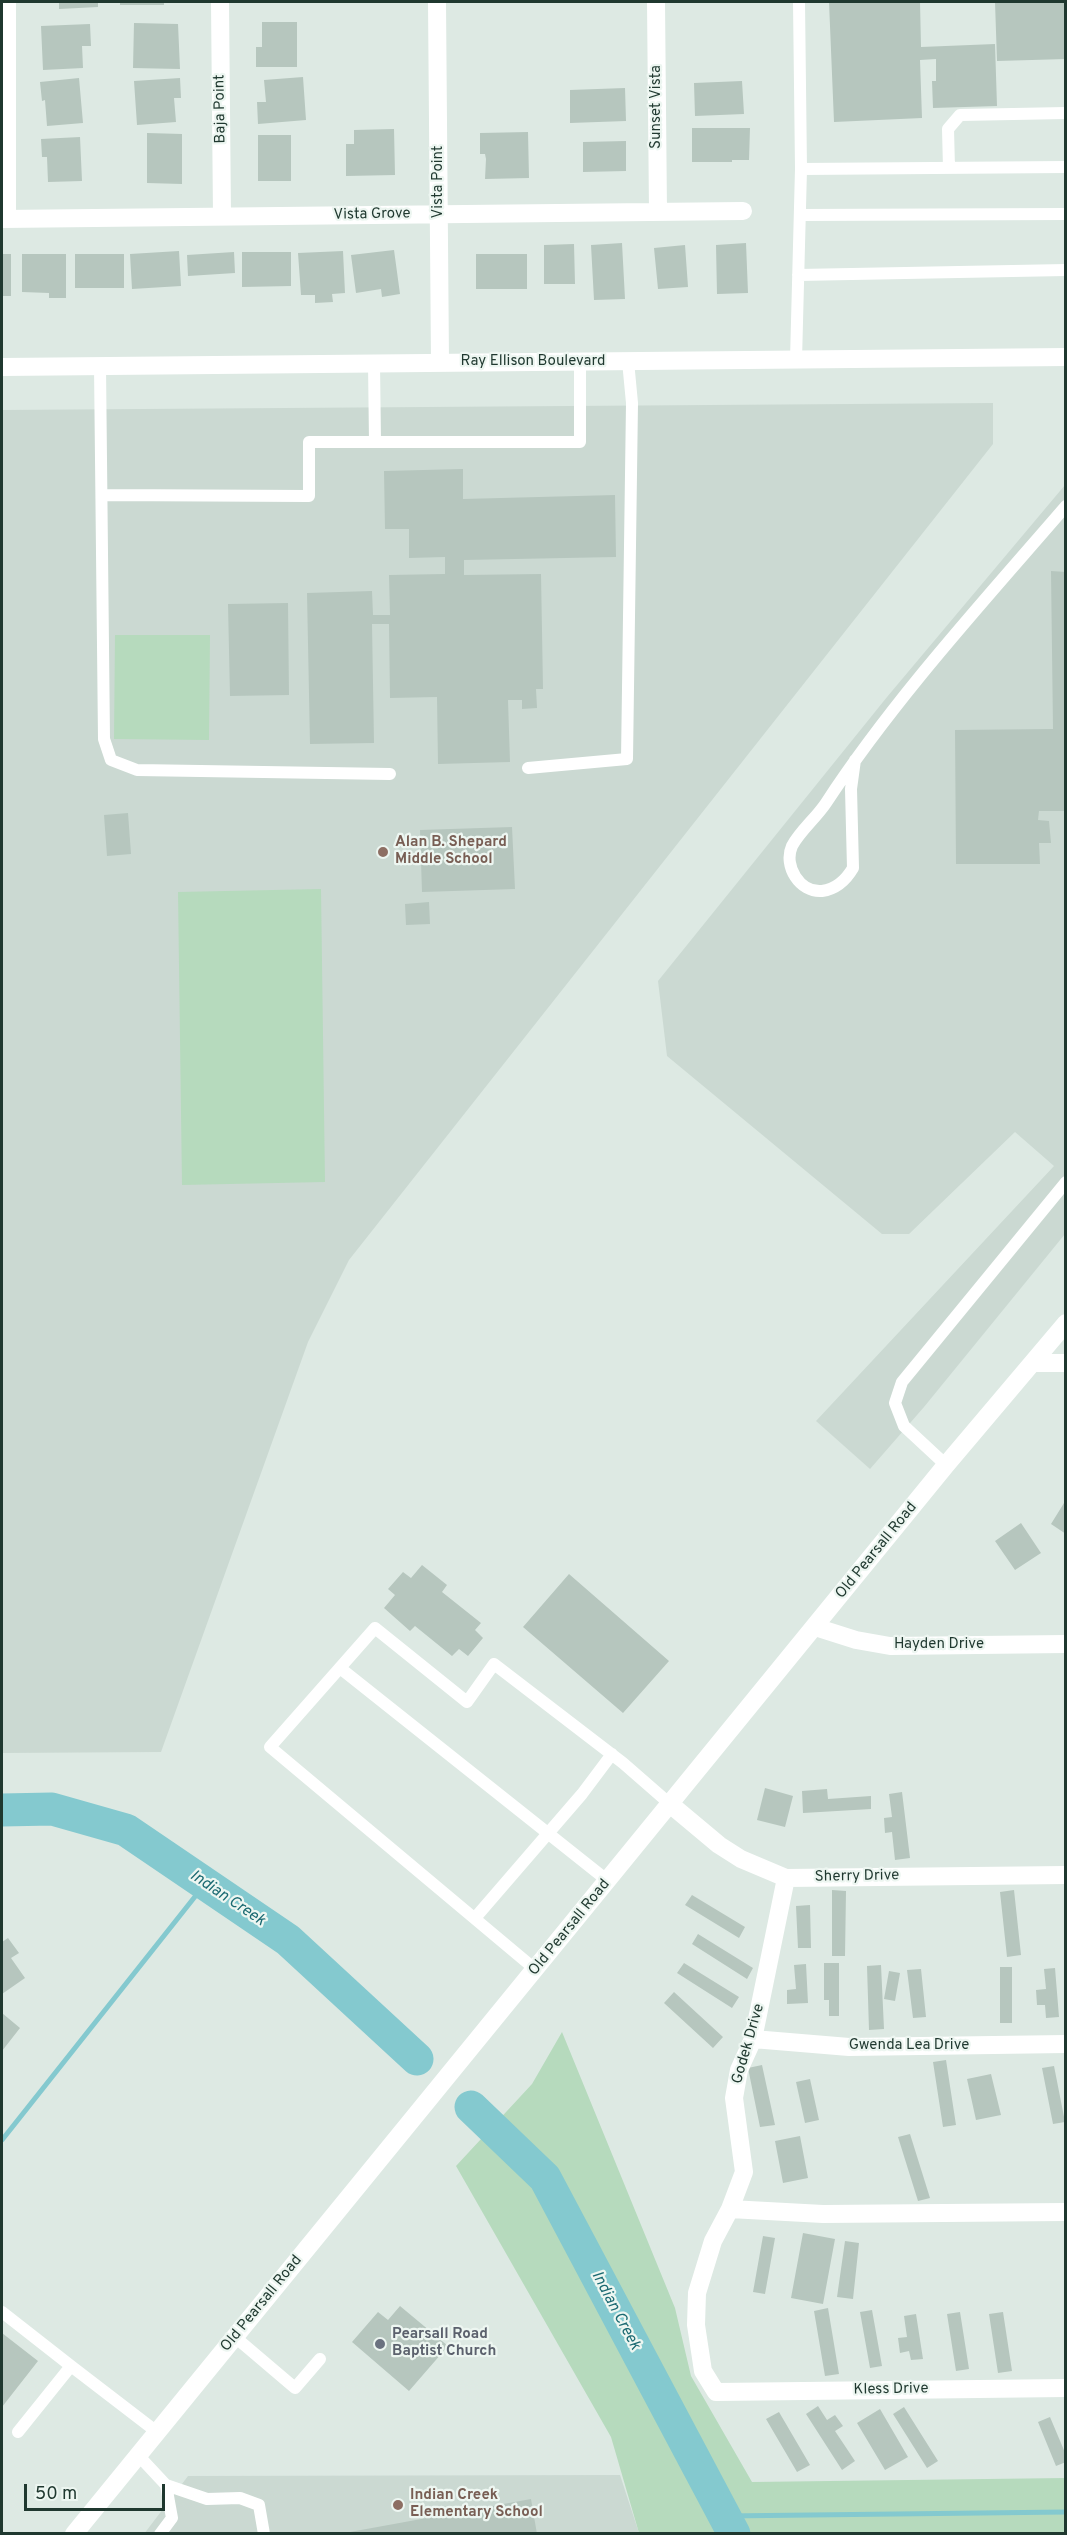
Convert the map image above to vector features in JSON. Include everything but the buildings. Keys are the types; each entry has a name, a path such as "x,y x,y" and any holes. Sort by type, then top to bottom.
{"street":[{"path":"4,219 7,2"},
{"name":"Baja Point","path":"220,2 222,216"},
{"name":"Vista Point","path":"437,2 440,362"},
{"name":"Sunset Vista","path":"656,2 658,212"},
{"name":"Vista Grove","path":"4,219 743,211"},
{"name":"Ray Ellison Boulevard","path":"2,367 1065,357"},
{"name":"Old Pearsall Road","path":"74,2534 946,1465 1065,1323"},
{"path":"1033,1363 1065,1363"},
{"name":"Hayden Drive","path":"815,1627 856,1640 890,1646 1065,1644"},
{"name":"Sherry Drive","path":"670,1804 719,1845 741,1859 786,1878 1065,1875"},
{"name":"Godek Drive","path":"716,2392 703,2371 696,2325 697,2293 713,2241 730,2209 744,2172 734,2098 739,2070 753,2038 786,1878"},
{"name":"Gwenda Lea Drive","path":"753,2038 849,2047 1065,2044"},
{"path":"730,2209 823,2214 1065,2212"},
{"name":"Kless Drive","path":"716,2392 1065,2388"}],"lane":[{"path":"796,360 801,169 799,2"},
{"path":"949,168 948,129 960,115 1065,113"},
{"path":"801,169 1065,167"},
{"path":"800,215 1065,214"},
{"path":"798,275 1065,270"},
{"path":"102,495 309,496 309,442 580,442 580,361"},
{"path":"528,768 627,759 632,403 628,361"},
{"path":"374,363 375,442"},
{"path":"100,366 104,739 111,760 137,770 390,774"},
{"path":"855,760 851,789 854,868 839,885 819,891 809,888 799,882 792,873 790,855 792,846 824,806 855,760 1065,506"},
{"path":"946,1465 904,1426 895,1403 902,1383 1065,1182"},
{"path":"536,1970 270,1747 375,1628 467,1702 494,1664 612,1754 670,1804"},
{"path":"340,1668 608,1881"},
{"path":"475,1918 612,1754"},
{"path":"2,2312 157,2432"},
{"path":"235,2337 292,2393 320,2359"},
{"path":"18,2432 71,2366"},
{"path":"138,2455 166,2485 207,2499 240,2498 259,2505 264,2534"},
{"path":"160,2534 172,2518 166,2485"}],"shaded area":[{"name":"Alan B. Shepard Middle School","path":"993,403 993,444 349,1260 308,1342 161,1752 2,1753 2,410"},
{"path":"1065,485 1065,1234 924,1407 870,1469 816,1421 1054,1166 1015,1132 909,1234 882,1234 667,1056 658,981 887,697"},
{"name":"Indian Creek Elementary School","path":"620,2475 639,2533 144,2534 188,2476"}],"green space":[{"path":"115,635 210,635 209,740 114,739"},
{"path":"321,889 325,1182 182,1185 178,892"},
{"path":"562,2032 675,2308 691,2376 752,2482 1065,2478 1065,2533 639,2533 611,2437 456,2166 532,2084"}],"waterway":[{"name":"Indian Creek","path":"2,1810 52,1809 126,1830 288,1940 417,2059"},
{"path":"2,2140 205,1884"},
{"name":"Indian Creek","path":"471,2107 545,2178 734,2534"},
{"path":"725,2516 1066,2512"}],"place":[{"name":"Alan B. Shepard Middle School","path":"383,852"},
{"name":"Pearsall Road Baptist Church","path":"380,2344"},
{"name":"Indian Creek Elementary School","path":"398,2505"}]}
